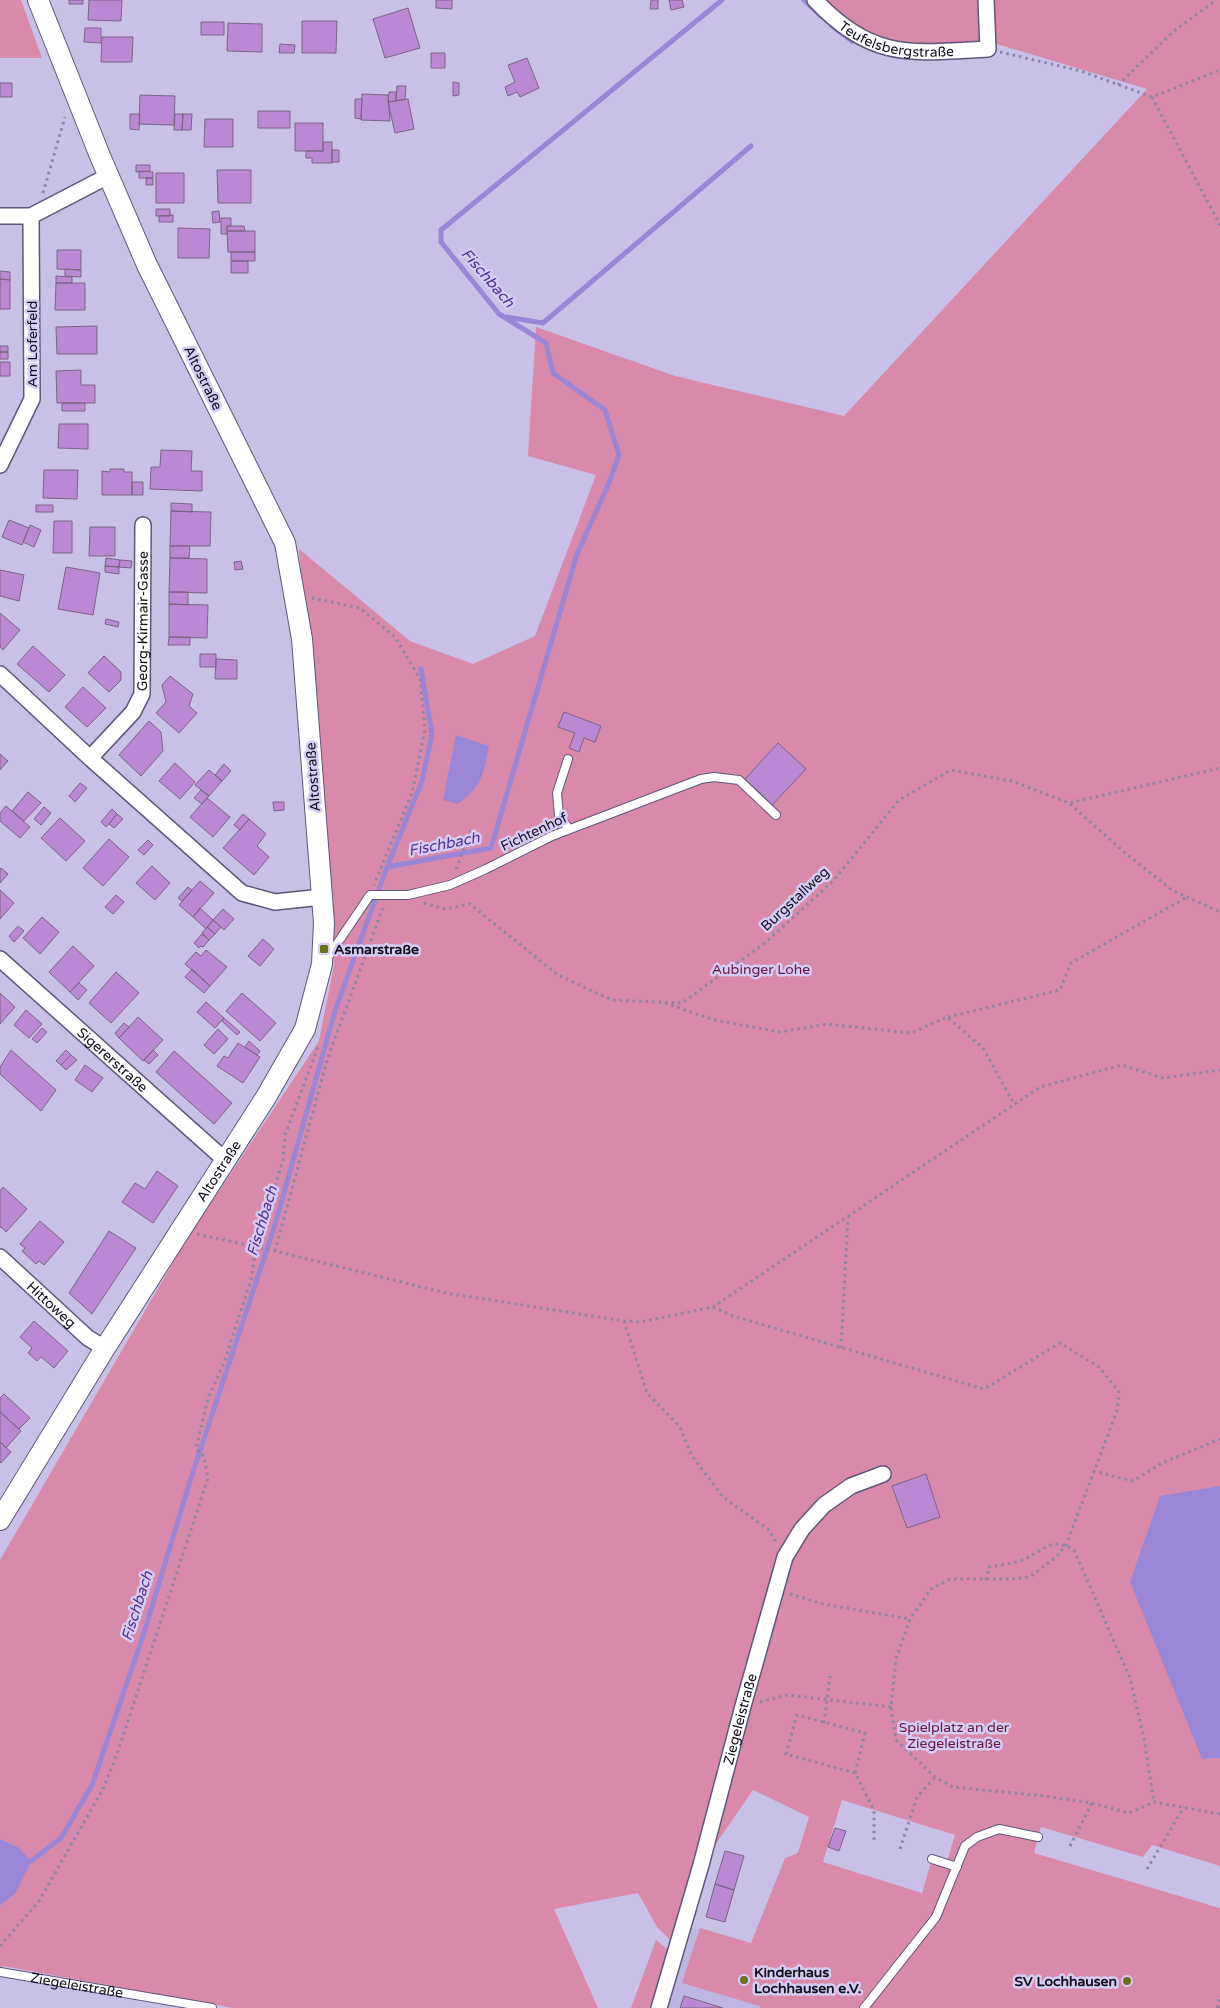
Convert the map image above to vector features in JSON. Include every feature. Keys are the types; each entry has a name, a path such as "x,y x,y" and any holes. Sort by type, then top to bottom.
{"main road":[{"name":"Altostraße","path":"0,1520 105,1348 266,1097 305,1030 322,964 324,923 302,639 285,543 147,265 108,176 38,0"}],"street":[{"name":"Teufelsbergstraße","path":"815,0 833,18 873,44 896,50 927,52 988,50"},
{"path":"986,0 988,50"},
{"path":"0,216 34,214 108,176"},
{"name":"Am Loferfeld","path":"0,465 32,399 34,214"},
{"name":"Georg-Kirmair-Gasse","path":"90,758 133,712 142,694 143,525"},
{"path":"0,674 90,758 242,894 275,902 322,897"},
{"name":"Sigererstraße","path":"0,959 226,1160"},
{"name":"Hittoweg","path":"0,1257 88,1338 105,1348"},
{"name":"Ziegeleistraße","path":"658,2008 701,1865 785,1557 802,1529 824,1505 851,1486 883,1474"}],"lane":[{"path":"568,759 557,793 559,816 569,829"},
{"name":"Fichtenhof","path":"370,895 408,895 450,885 552,836 701,779 714,777 739,780 776,815"},
{"path":"322,964 370,895"},
{"path":"864,2008 936,1917 965,1846 977,1837 999,1829 1038,1837"},
{"path":"932,1859 956,1867"},
{"name":"Ziegeleistraße","path":"0,1972 212,2008"}],"path":[{"path":"1118,85 1173,32 1216,0"},
{"path":"988,50 1081,71 1152,97 1220,70"},
{"path":"1152,97 1220,226"},
{"path":"34,214 66,115 70,124"},
{"path":"294,594 360,608 395,637 420,679 426,730 412,793 370,895"},
{"path":"1069,803 1220,768"},
{"name":"Burgstallweg","path":"416,900 445,909 470,904 558,975 612,1000 682,1003 765,943 833,881 899,800 951,770 1012,782 1069,803"},
{"path":"1069,803 1172,890 1220,912"},
{"path":"458,864 471,830"},
{"path":"274,1251 327,1060 388,895"},
{"path":"662,1002 714,1020 780,1032 827,1024 911,1033 947,1017 1060,990 1071,963 1187,897"},
{"path":"947,1017 983,1048 1014,1104"},
{"path":"0,1946 38,1901 103,1789 118,1751 183,1552 194,1526 208,1478 204,1456 196,1449 208,1398 224,1363 251,1280 256,1248 284,1160 285,1135 320,1039"},
{"path":"180,1230 446,1292 641,1322 714,1307 1040,1086 1122,1065 1164,1078 1220,1070"},
{"path":"841,1348 848,1217"},
{"path":"714,1307 733,1316 984,1389 1060,1343 1099,1366 1119,1392 1117,1411 1066,1545 1056,1557 1030,1577 986,1580 950,1579 931,1589 910,1619 896,1659 891,1707 896,1740 936,1777 952,1787 1010,1792 1092,1803 1129,1813 1154,1802 1220,1814"},
{"path":"624,1320 647,1392 680,1427 692,1456 723,1497 769,1530 785,1557"},
{"path":"1094,1471 1133,1481 1162,1463 1220,1439"},
{"path":"986,1580 989,1566 1021,1561 1056,1543 1066,1545 1074,1550 1130,1678 1144,1739 1154,1802"},
{"path":"775,1590 823,1604 910,1619"},
{"path":"824,1722 830,1676"},
{"path":"743,1706 787,1696 891,1707"},
{"path":"854,1772 786,1754 797,1715 865,1733 854,1772 874,1810 874,1841"},
{"path":"900,1849 917,1798 936,1777"},
{"path":"1070,1846 1092,1803"},
{"path":"1147,1869 1184,1807"},
{"path":"1218,2008 1220,1998"}],"shaded area":[{"path":"456,735 489,746 481,779 473,791 458,804 443,800"},
{"path":"1220,1486 1220,1758 1202,1759 1130,1582 1160,1496"},
{"path":"0,1839 18,1847 31,1861 16,1893 0,1906"},
{"name":"Kinderhaus Lochhausen e.V.","path":"693,1928 811,1965 815,2008 667,2008"}],"green space":[{"path":"0,0 21,0 42,58 0,58"},
{"path":"821,0 984,0 983,32 980,41 968,48 927,48 874,40"},
{"name":"Aubinger Lohe","path":"992,0 1220,0 1220,1486 1160,1497 1202,1759 1220,1758 1220,1866 1152,1845 1143,1857 1041,1827 1034,1853 1220,1908 1220,2008 760,2008 760,2006 682,1983 700,1928 751,1943 785,1858 798,1853 809,1817 753,1790 713,1848 674,1944 657,1927 638,1893 554,1909 598,2008 233,2008 3,1966 0,1969 0,1906 16,1893 18,1847 0,1839 0,1560 185,1242 319,1041 334,965 299,549 410,641 473,664 535,636 596,475 528,456 536,327 675,376 844,416 1147,89 993,43","holes":["842,1800 955,1835 947,1861 932,1859 922,1893 823,1862"]},
{"path":"656,1940 672,1953 654,2008 631,2008"}],"building":[{"path":"69,0 83,0 83,4 69,4"},
{"path":"89,0 122,0 121,21 88,20"},
{"path":"436,0 452,0 452,9 436,8"},
{"path":"651,0 658,0 658,9 650,9"},
{"path":"669,0 682,0 684,7 671,10"},
{"path":"408,8 420,48 385,58 373,19"},
{"path":"302,21 337,21 336,53 302,53"},
{"path":"201,22 224,22 224,35 201,35"},
{"path":"228,23 262,24 262,52 227,51"},
{"path":"85,28 101,28 101,43 84,42"},
{"path":"102,37 133,37 132,62 101,62"},
{"path":"280,44 295,45 294,53 279,53"},
{"path":"431,53 445,53 445,68 431,68"},
{"path":"527,58 539,88 520,97 517,92 508,96 505,87 515,82 508,65"},
{"path":"453,82 459,83 459,95 453,96"},
{"path":"0,83 12,83 12,97 0,97"},
{"path":"397,86 406,86 405,99 396,101"},
{"path":"389,92 396,92 396,101 388,102"},
{"path":"362,94 388,95 390,121 361,120"},
{"path":"140,95 175,96 174,125 139,124"},
{"path":"355,99 362,99 361,119 355,118"},
{"path":"408,99 414,129 395,133 388,102"},
{"path":"258,111 290,111 290,128 258,128"},
{"path":"130,114 140,114 139,130 130,129"},
{"path":"175,114 183,114 182,130 174,130"},
{"path":"183,114 192,114 191,130 182,130"},
{"path":"205,119 233,119 233,147 204,147"},
{"path":"295,123 323,123 323,151 295,151"},
{"path":"323,142 332,142 332,163 312,163 312,158 306,158 306,151 323,151"},
{"path":"332,150 339,150 339,162 332,162"},
{"path":"136,165 150,165 150,171 136,172"},
{"path":"217,170 251,170 251,203 218,203"},
{"path":"139,171 153,172 153,178 139,178"},
{"path":"156,173 184,173 184,203 156,203"},
{"path":"146,178 153,178 153,185 146,185"},
{"path":"156,209 170,209 170,216 156,216"},
{"path":"219,211 220,222 213,223 212,212"},
{"path":"173,215 173,222 159,222 159,216"},
{"path":"221,218 231,218 231,226 227,226 227,234 221,234"},
{"path":"227,226 244,226 245,231 227,231"},
{"path":"178,228 210,229 209,258 178,258"},
{"path":"227,231 255,231 255,252 228,252"},
{"path":"57,250 81,250 81,270 57,269"},
{"path":"231,252 255,252 255,261 231,261"},
{"path":"231,261 248,261 248,273 231,273"},
{"path":"65,269 81,270 81,277 65,276"},
{"path":"0,271 10,272 10,280 0,279"},
{"path":"56,276 72,277 72,283 56,283"},
{"path":"0,279 10,280 10,309 0,309"},
{"path":"56,283 85,283 85,310 55,310"},
{"path":"97,326 97,354 57,354 56,327"},
{"path":"0,346 8,346 8,352 0,352"},
{"path":"0,352 8,352 8,359 0,359"},
{"path":"0,362 10,362 10,376 0,376"},
{"path":"81,370 81,385 95,385 95,403 57,403 56,371"},
{"path":"62,403 85,403 85,411 62,411"},
{"path":"59,424 88,424 88,449 58,448"},
{"path":"161,450 192,451 191,471 202,471 202,491 150,489 151,467 160,467"},
{"path":"110,469 124,469 124,472 132,472 132,495 102,495 102,471 110,472"},
{"path":"44,470 78,470 77,499 43,498"},
{"path":"132,482 143,482 143,495 132,495"},
{"path":"171,503 192,504 192,512 171,511"},
{"path":"36,505 53,505 53,512 36,512"},
{"path":"171,511 211,512 210,546 170,546"},
{"path":"9,520 29,528 22,545 2,537"},
{"path":"54,521 72,521 72,553 53,553"},
{"path":"30,525 41,530 34,547 23,542"},
{"path":"90,527 115,527 115,556 89,556"},
{"path":"170,546 190,546 189,558 170,558"},
{"path":"106,558 120,560 119,567 105,566"},
{"path":"170,558 207,559 207,593 169,592"},
{"path":"120,560 132,561 131,568 119,567"},
{"path":"241,561 243,569 235,570 234,562"},
{"path":"105,566 119,567 119,574 105,572"},
{"path":"66,567 100,573 93,615 58,609"},
{"path":"0,570 24,575 19,601 0,596"},
{"path":"169,592 188,592 188,605 169,604"},
{"path":"169,604 208,605 207,638 169,637"},
{"path":"0,613 20,630 3,650 0,647"},
{"path":"106,619 119,622 118,627 105,624"},
{"path":"169,637 190,637 190,645 168,645"},
{"path":"33,646 65,675 49,692 17,664"},
{"path":"200,654 216,654 216,667 200,667"},
{"path":"104,656 121,672 121,680 109,692 88,673"},
{"path":"216,659 237,660 237,679 215,679"},
{"path":"170,676 193,694 189,706 197,713 179,733 156,713 166,702 162,685"},
{"path":"83,687 106,708 87,727 65,707"},
{"path":"564,712 601,726 595,742 584,738 579,752 569,748 575,733 558,727"},
{"path":"149,721 161,732 163,751 141,776 119,755"},
{"path":"778,743 806,769 772,805 745,779"},
{"path":"0,754 8,761 0,770"},
{"path":"175,763 195,782 180,799 159,781"},
{"path":"224,764 231,771 222,781 215,775"},
{"path":"209,770 222,781 209,796 195,785"},
{"path":"80,783 87,788 75,802 69,796"},
{"path":"201,790 209,796 202,804 194,798"},
{"path":"28,792 41,803 24,821 12,811"},
{"path":"207,798 230,817 213,837 190,817"},
{"path":"273,802 284,802 284,810 274,811"},
{"path":"6,806 30,827 20,838 0,821 0,813"},
{"path":"44,807 51,813 41,825 34,819"},
{"path":"112,809 117,814 106,827 101,822"},
{"path":"117,814 123,819 114,828 109,824"},
{"path":"243,814 249,819 240,830 234,825"},
{"path":"60,818 85,841 66,861 41,838"},
{"path":"249,819 266,834 257,846 269,857 254,875 223,848"},
{"path":"109,839 129,857 103,886 83,868"},
{"path":"148,840 153,845 144,855 138,850"},
{"path":"152,866 170,883 155,900 136,883"},
{"path":"0,869 8,874 0,883"},
{"path":"200,881 214,893 193,917 179,905"},
{"path":"188,887 192,890 182,901 178,898"},
{"path":"0,890 14,903 0,919"},
{"path":"116,895 124,902 113,914 105,907"},
{"path":"200,908 213,920 206,929 193,917"},
{"path":"223,909 234,919 224,930 213,920"},
{"path":"42,917 59,932 40,954 23,938"},
{"path":"213,920 221,927 215,934 207,927"},
{"path":"18,926 24,931 14,942 9,936"},
{"path":"207,927 215,934 209,940 202,933"},
{"path":"202,934 209,940 203,947 199,948 194,943"},
{"path":"263,939 274,949 260,966 248,956"},
{"path":"73,946 94,966 70,992 49,972"},
{"path":"206,950 227,967 210,986 185,964 196,952 201,956"},
{"path":"192,969 210,986 204,993 185,977"},
{"path":"116,972 139,993 111,1023 89,1003"},
{"path":"79,983 87,990 78,1000 70,992"},
{"path":"0,993 15,1007 0,1024"},
{"path":"242,993 276,1023 260,1041 226,1011"},
{"path":"206,1002 224,1018 215,1028 197,1012"},
{"path":"26,1010 42,1024 29,1038 14,1025"},
{"path":"138,1017 163,1040 143,1061 119,1038"},
{"path":"224,1018 240,1032 237,1035 222,1021"},
{"path":"124,1023 129,1027 119,1038 115,1033"},
{"path":"42,1028 47,1032 37,1043 32,1039"},
{"path":"218,1029 228,1039 214,1054 204,1045"},
{"path":"249,1041 260,1051 257,1055 245,1047"},
{"path":"238,1043 260,1057 243,1083 217,1066 224,1056 228,1058"},
{"path":"11,1050 56,1090 41,1111 0,1074 0,1067"},
{"path":"66,1050 71,1055 61,1065 56,1061"},
{"path":"153,1050 158,1055 149,1064 144,1060"},
{"path":"174,1051 232,1103 214,1124 156,1072"},
{"path":"71,1055 77,1060 66,1070 61,1065"},
{"path":"85,1065 103,1078 92,1092 75,1080"},
{"path":"157,1171 178,1186 153,1223 122,1202 135,1183 145,1189"},
{"path":"3,1187 27,1209 6,1232 0,1228 0,1191"},
{"path":"40,1221 64,1242 44,1265 39,1261 36,1264 22,1251 25,1248 20,1244"},
{"path":"109,1231 136,1248 92,1314 69,1293"},
{"path":"34,1321 68,1351 54,1368 41,1357 37,1361 28,1353 32,1348 20,1337"},
{"path":"4,1394 30,1418 19,1429 0,1412 0,1398"},
{"path":"0,1412 21,1431 6,1448 0,1442"},
{"path":"0,1442 11,1452 1,1463 0,1462"},
{"path":"926,1474 940,1517 907,1528 892,1486"},
{"path":"835,1828 846,1831 839,1851 828,1847"},
{"path":"725,1851 744,1856 734,1890 715,1884"},
{"path":"715,1884 734,1890 725,1922 706,1917"},
{"path":"684,1996 723,2008 680,2008"}],"waterway":[{"name":"Fischbach","path":"31,1861 61,1838 92,1785 143,1636 191,1478 275,1225 335,1011 387,867 491,848 577,554 609,483 619,455 605,410 553,373 546,343 499,314 441,242 441,230 722,0"},
{"path":"804,0 822,17"},
{"path":"832,26 852,41"},
{"path":"507,317 543,323 751,146"},
{"path":"387,867 422,781 432,734 421,669"}],"place":[{"name":"Asmarstraße","path":"324,949"},
{"name":"Kinderhaus Lochhausen e.V.","path":"744,1980"},
{"name":"SV Lochhausen","path":"1127,1981"}],"park label":[{"name":"Spielplatz an der Ziegeleistraße","path":"954,1735"}]}
